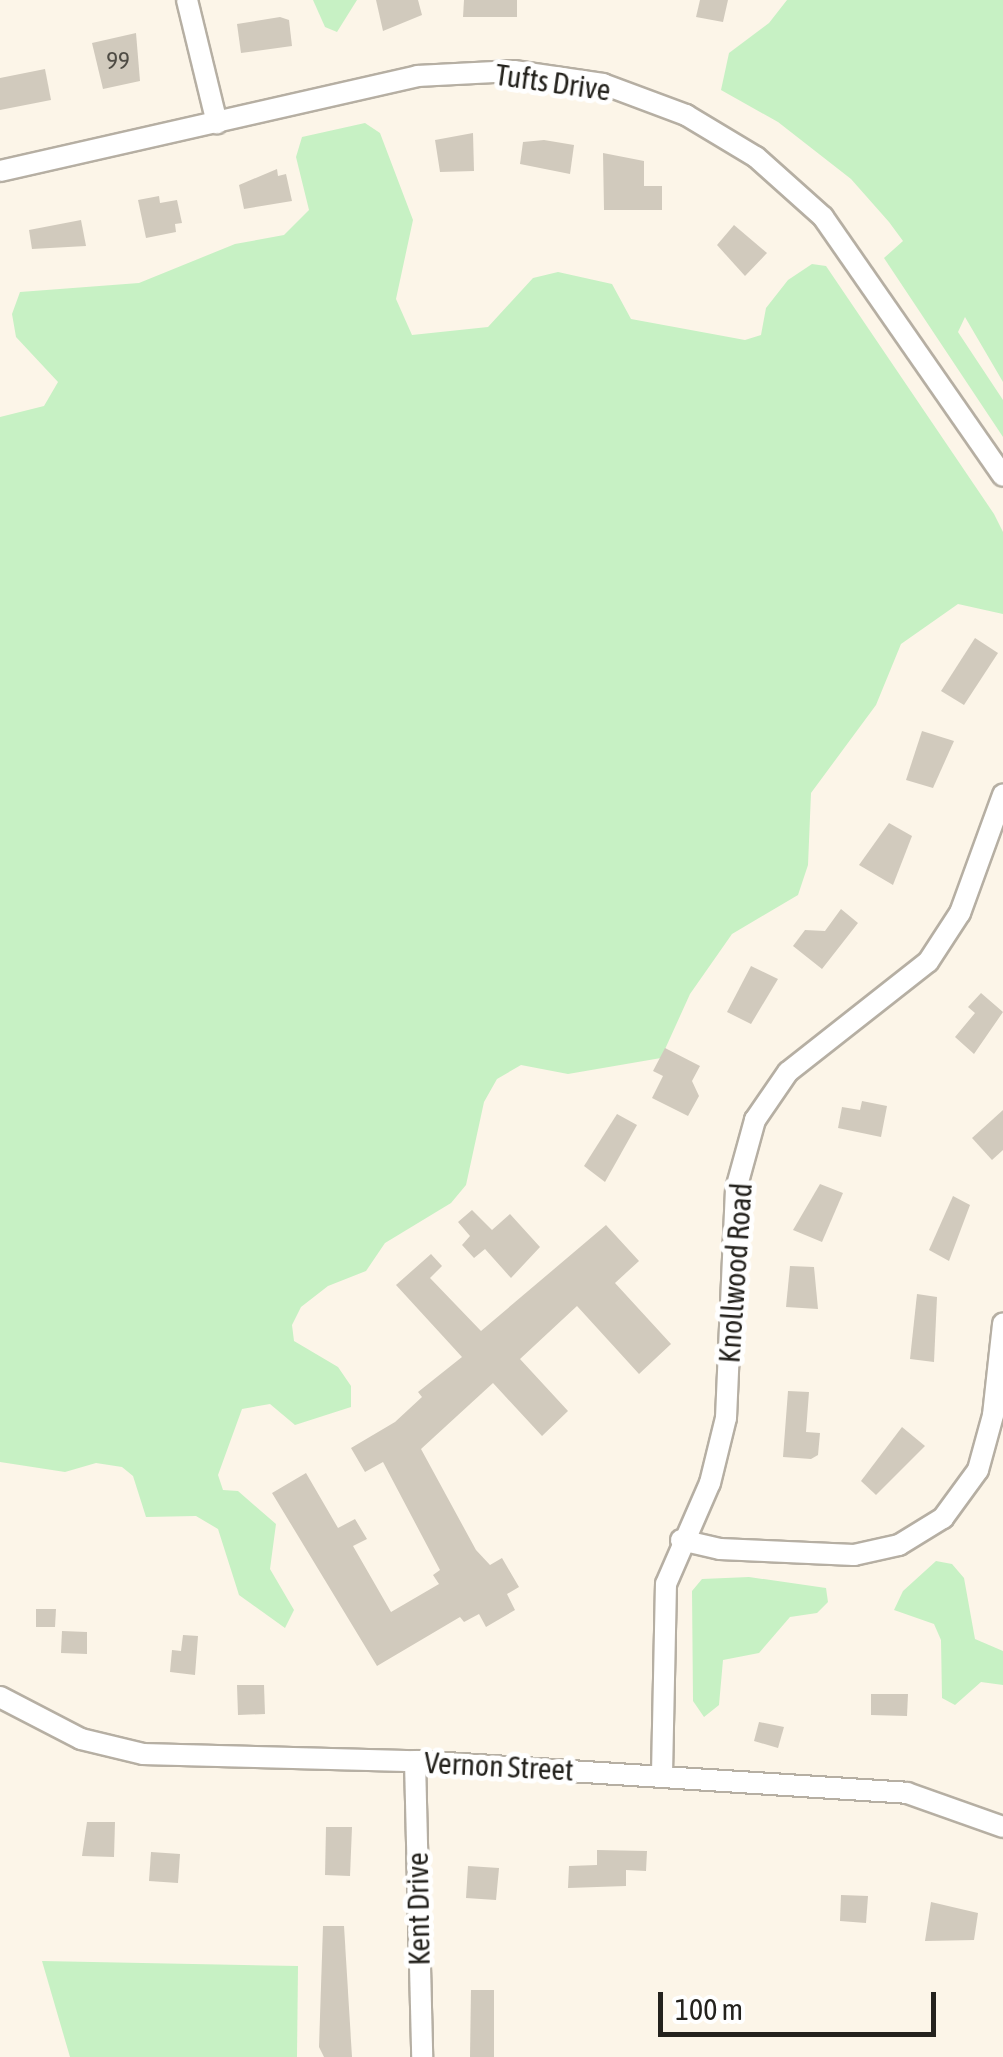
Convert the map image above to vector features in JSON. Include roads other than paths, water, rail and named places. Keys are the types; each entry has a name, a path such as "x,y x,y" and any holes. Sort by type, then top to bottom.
{"street":[{"path":"188,0 217,123"},
{"name":"Tufts Drive","path":"0,172 417,76 514,71 603,84 686,116 756,157 823,217 1003,476"},
{"name":"Knollwood Road","path":"662,1774 666,1584 681,1540 710,1483 726,1418 736,1190 755,1120 788,1072 928,962 960,913 1003,795"},
{"path":"681,1540 720,1549 854,1555 900,1545 944,1518 978,1470 993,1415 1003,1324"},
{"name":"Vernon Street","path":"0,1697 81,1739 143,1754 416,1761 662,1774 906,1793 1003,1827"},
{"name":"Kent Drive","path":"416,1761 422,2057"}]}
